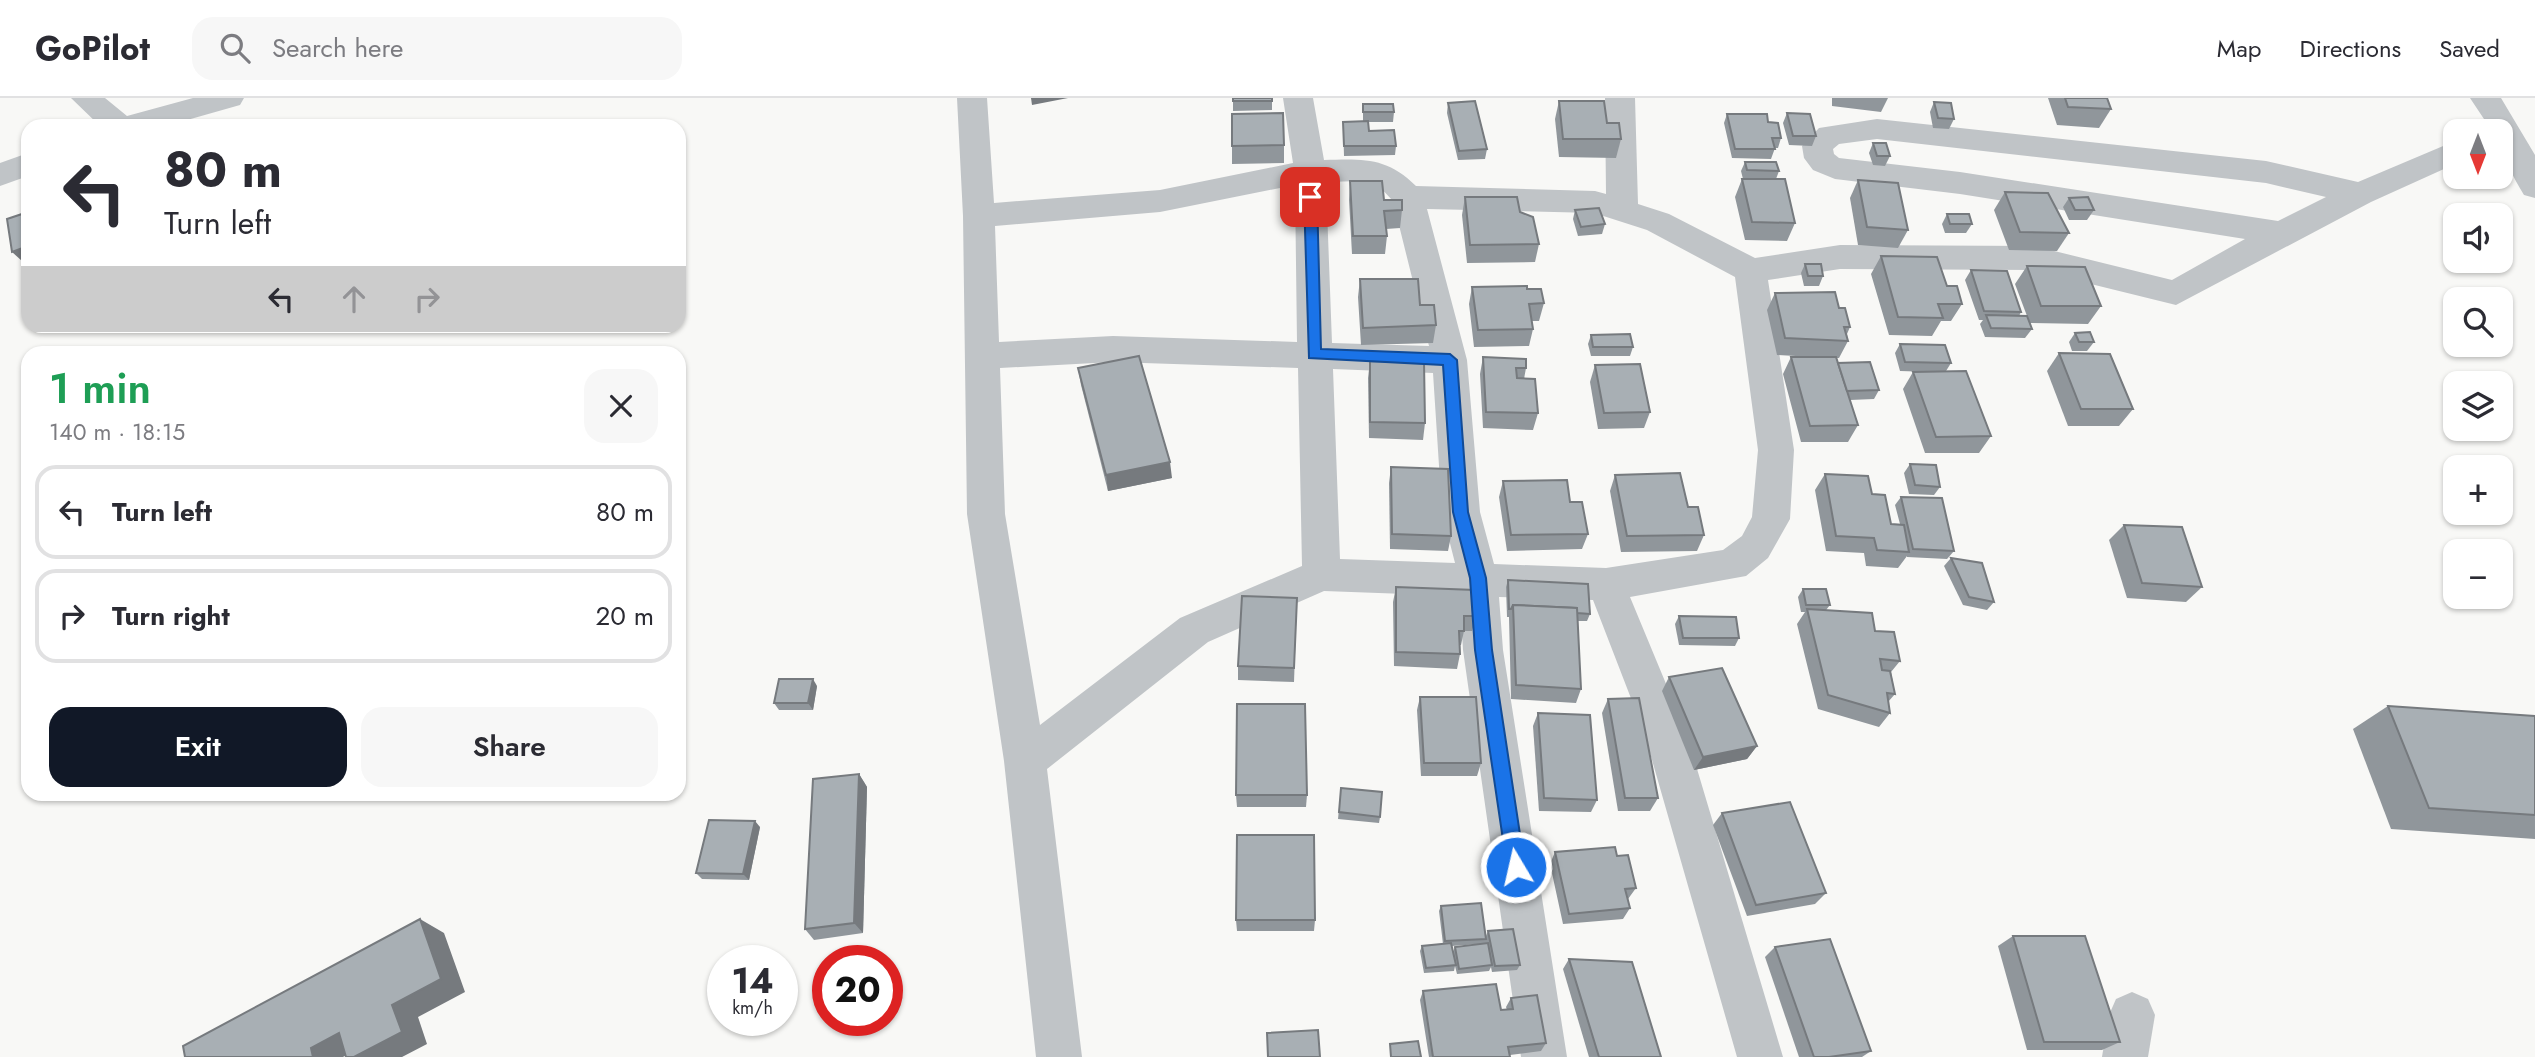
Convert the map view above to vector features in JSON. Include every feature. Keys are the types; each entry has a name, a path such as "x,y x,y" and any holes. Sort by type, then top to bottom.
{"lane":[{"path":"155,119 229,98"},
{"path":"972,98 979,216 986,514 1025,761 1059,1057"},
{"path":"1298,98 1310,171 1321,575"},
{"path":"1620,98 1622,211"},
{"path":"2282,233 1960,183 1835,168 1825,165 1818,157 1817,146 1830,135 1877,130 2266,172 2360,194"},
{"path":"2513,139 2535,187"},
{"path":"1408,197 1595,202 1658,222 1751,271 1840,257 2034,258 2176,293 2282,233 2360,194 2443,157"},
{"path":"0,175 21,167"},
{"path":"979,216 1160,201 1310,171 1362,170 1387,176 1408,197 1450,360 1461,512 1478,578 1483,650 1544,1057"},
{"path":"1025,761 1194,630 1321,575 1606,584 1732,565 1755,547 1771,519 1776,450 1754,311 1751,271"},
{"path":"982,356 1113,349 1450,360"},
{"path":"1606,584 1665,732 1760,1057"}],"building":[{"path":"1233,98 1272,98 1272,101 1233,101"},
{"path":"2065,98 2107,98 2111,109 2068,107"},
{"path":"1475,101 1487,149 1459,151 1448,103"},
{"path":"1559,101 1604,101 1607,123 1619,123 1621,139 1563,139"},
{"path":"1934,102 1951,103 1954,119 1938,118"},
{"path":"1363,104 1393,104 1394,112 1363,112"},
{"path":"1283,113 1284,145 1232,146 1232,114"},
{"path":"1787,113 1810,114 1816,136 1793,136"},
{"path":"1727,114 1767,114 1768,122 1778,123 1781,138 1772,138 1775,149 1735,149"},
{"path":"1368,121 1369,131 1394,130 1396,146 1344,146 1343,122"},
{"path":"1873,143 1886,143 1890,156 1877,156"},
{"path":"1745,162 1776,162 1779,171 1747,170"},
{"path":"1742,179 1785,179 1795,223 1752,222"},
{"path":"1858,180 1898,183 1908,230 1867,227"},
{"path":"1350,181 1382,181 1384,200 1402,200 1402,210 1384,211 1387,236 1353,236"},
{"path":"2005,192 2048,193 2069,233 2020,232"},
{"path":"1465,197 1517,197 1520,212 1533,217 1539,244 1470,245"},
{"path":"2088,197 2094,210 2075,210 2069,198"},
{"path":"1599,208 1605,224 1581,227 1575,210"},
{"path":"21,214 21,249 12,252 7,219"},
{"path":"1947,214 1969,214 1972,224 1950,224"},
{"path":"1881,256 1937,257 1947,286 1957,286 1962,304 1938,304 1943,318 1898,317"},
{"path":"1805,264 1821,264 1823,276 1808,276"},
{"path":"2027,266 2085,267 2101,306 2041,306"},
{"path":"1971,270 2007,271 2021,312 1984,311"},
{"path":"1360,279 1418,279 1420,305 1434,305 1436,325 1363,328"},
{"path":"1527,286 1527,289 1541,289 1544,303 1529,304 1533,329 1478,330 1472,287"},
{"path":"1835,292 1839,308 1845,308 1850,327 1844,327 1848,341 1785,338 1775,293"},
{"path":"1986,315 2027,316 2032,329 1991,328"},
{"path":"2090,332 2094,342 2079,342 2075,333"},
{"path":"1630,334 1633,347 1593,347 1591,335"},
{"path":"1900,344 1945,345 1951,363 1905,362"},
{"path":"2059,353 2110,354 2133,409 2081,409"},
{"path":"1139,356 1170,462 1106,475 1078,368"},
{"path":"1483,357 1526,359 1526,368 1516,368 1517,378 1535,379 1538,413 1486,412"},
{"path":"1791,357 1836,357 1858,425 1810,426"},
{"path":"1370,361 1424,362 1425,423 1370,422"},
{"path":"1870,362 1879,390 1847,391 1838,363"},
{"path":"1640,364 1650,412 1604,413 1595,365"},
{"path":"1966,371 1991,436 1936,437 1913,372"},
{"path":"1910,464 1936,465 1940,487 1915,485"},
{"path":"1391,467 1448,469 1451,536 1392,534"},
{"path":"1680,473 1688,507 1698,507 1704,535 1627,536 1615,475"},
{"path":"1825,474 1868,476 1872,494 1885,495 1891,524 1904,525 1909,552 1877,550 1874,538 1836,536"},
{"path":"1567,480 1570,502 1582,502 1588,534 1511,535 1503,481"},
{"path":"1901,497 1942,498 1954,551 1913,549"},
{"path":"2124,525 2182,527 2202,587 2142,583"},
{"path":"1951,558 1982,563 1994,602 1969,597"},
{"path":"1508,580 1588,584 1590,614 1577,613 1577,608 1513,605 1509,609"},
{"path":"1396,587 1475,590 1476,616 1464,616 1464,631 1459,631 1460,654 1396,652"},
{"path":"1803,589 1826,589 1830,605 1806,605"},
{"path":"1242,596 1297,598 1294,668 1238,666"},
{"path":"1513,605 1577,608 1581,689 1516,685"},
{"path":"1807,609 1872,613 1875,631 1894,632 1900,661 1880,659 1882,670 1890,671 1895,694 1887,693 1890,713 1828,695"},
{"path":"1679,616 1736,617 1739,638 1683,638"},
{"path":"1722,668 1757,746 1703,757 1669,677"},
{"path":"779,679 813,679 808,703 774,703"},
{"path":"1420,697 1476,697 1481,763 1424,763"},
{"path":"1639,698 1658,798 1625,798 1608,699"},
{"path":"1237,704 1305,704 1307,795 1236,795"},
{"path":"2388,706 2535,716 2535,815 2429,808"},
{"path":"1538,713 1590,715 1597,800 1544,798"},
{"path":"859,774 854,923 805,929 813,779"},
{"path":"1341,788 1382,792 1380,817 1339,812"},
{"path":"1790,802 1826,893 1756,905 1722,813"},
{"path":"709,820 755,821 743,874 696,873"},
{"path":"1237,835 1314,835 1315,920 1236,920"},
{"path":"1615,847 1617,856 1628,855 1636,888 1625,889 1630,908 1569,914 1555,852"},
{"path":"1481,903 1486,939 1445,941 1441,906"},
{"path":"420,919 441,979 392,1005 402,1032 354,1057 346,1057 339,1033 311,1048 313,1057 185,1057 183,1046"},
{"path":"1513,929 1520,965 1495,966 1488,931"},
{"path":"2013,936 2085,936 2120,1042 2044,1042"},
{"path":"1830,939 1871,1051 1814,1057 1775,947"},
{"path":"1451,943 1456,965 1426,968 1422,946"},
{"path":"1488,943 1492,965 1459,969 1455,947"},
{"path":"1569,959 1632,962 1661,1057 1599,1057"},
{"path":"1496,984 1501,1010 1513,1009 1511,998 1537,995 1546,1043 1508,1047 1510,1057 1433,1057 1423,991"},
{"path":"1318,1030 1320,1057 1268,1057 1267,1033"},
{"path":"1418,1041 1421,1057 1391,1057 1390,1044"}],"route":[{"path":"1310,197 1314,354 1450,360 1461,512 1478,578 1483,650 1516,867"}]}
